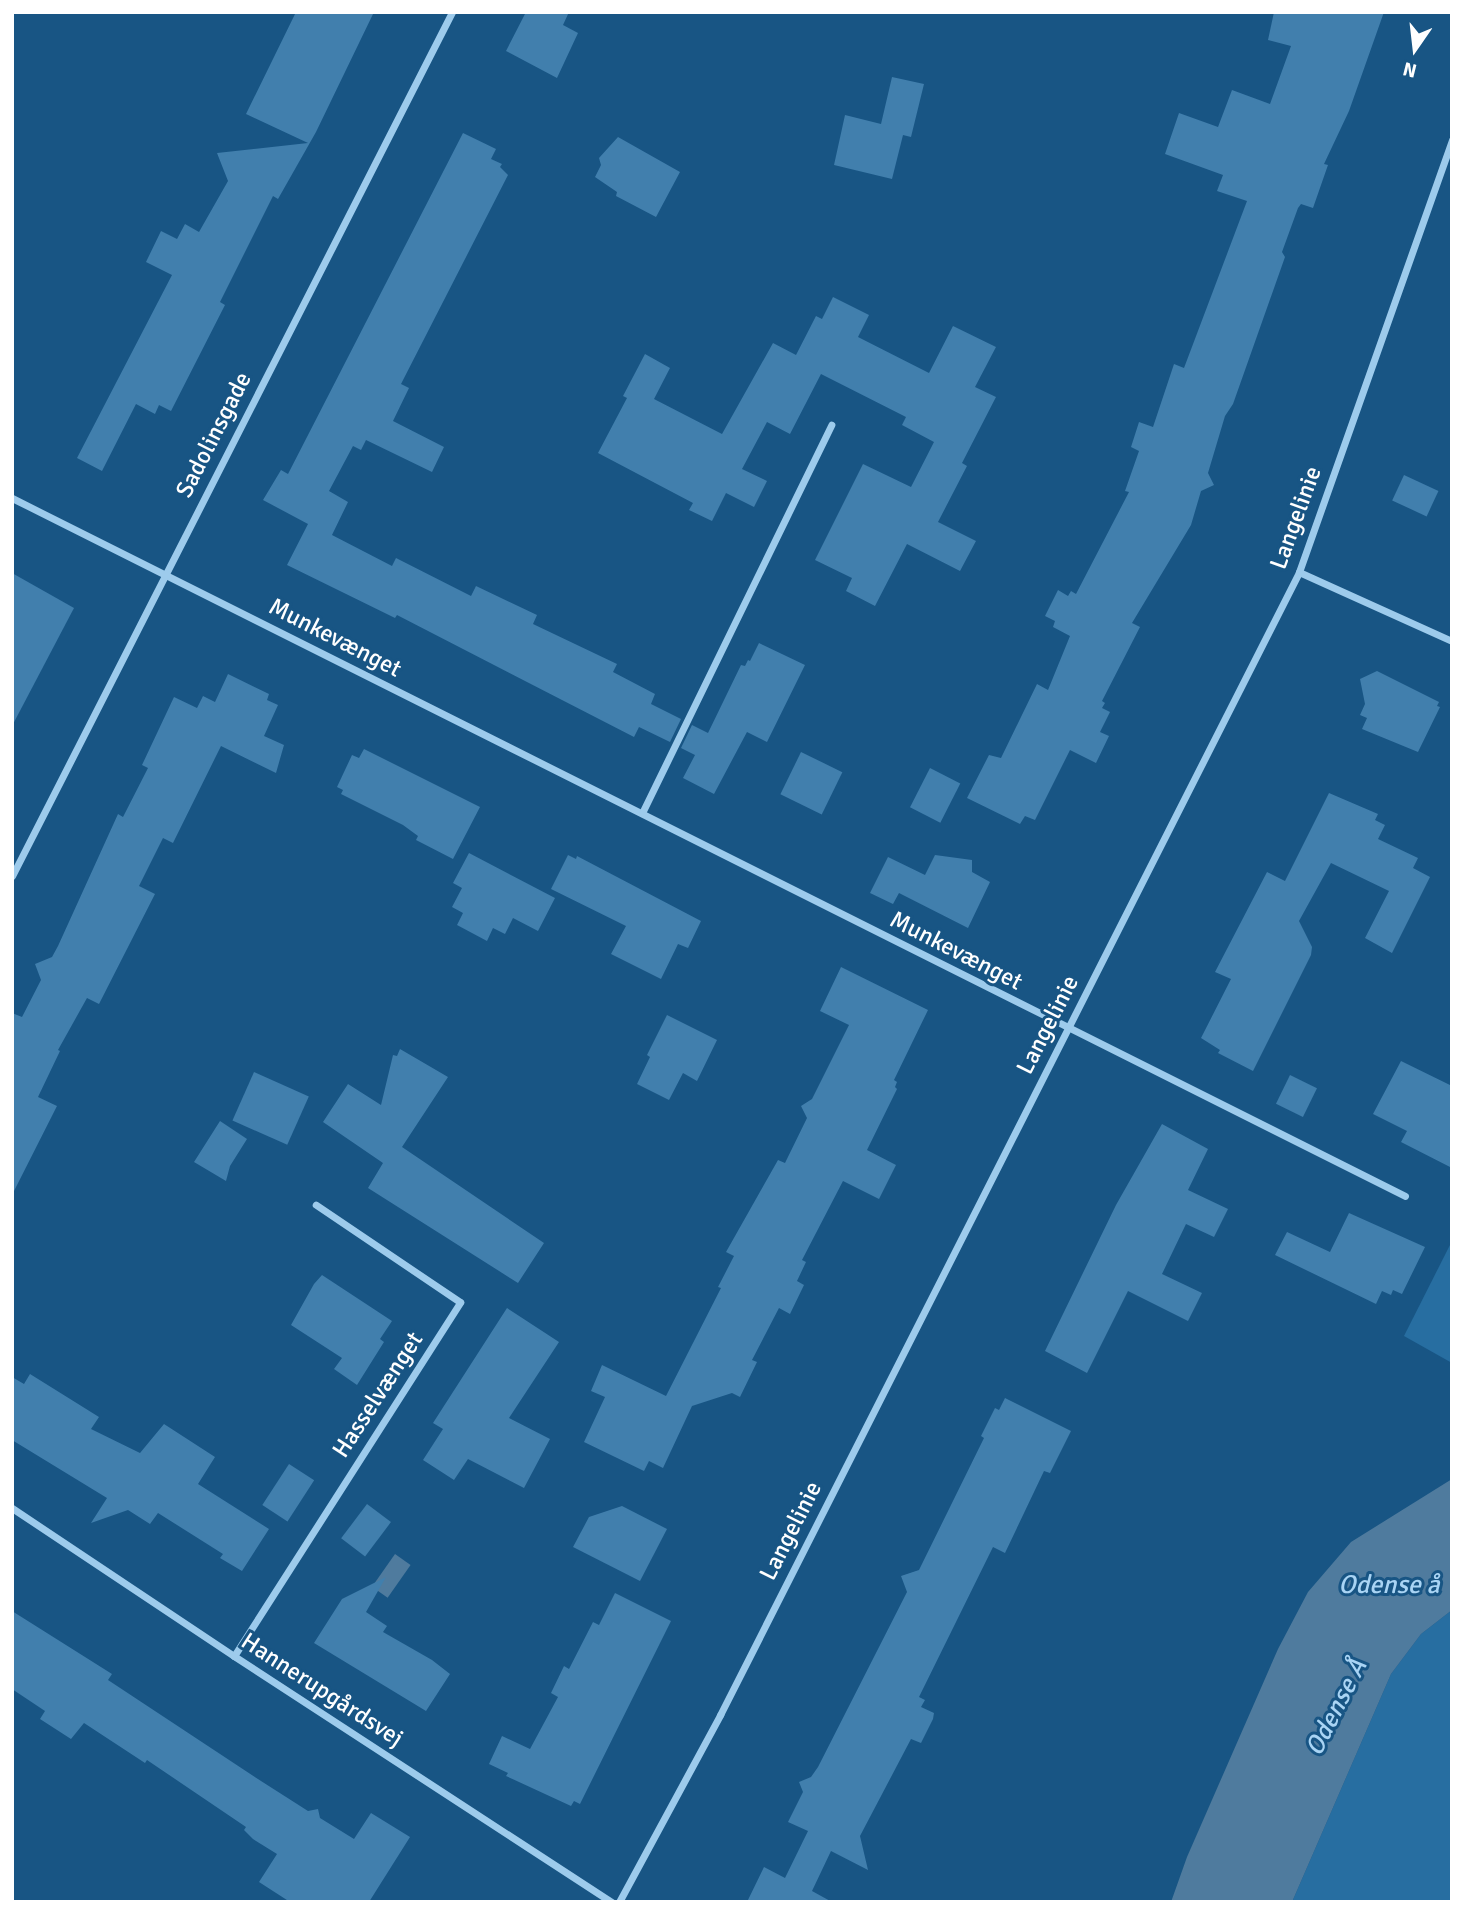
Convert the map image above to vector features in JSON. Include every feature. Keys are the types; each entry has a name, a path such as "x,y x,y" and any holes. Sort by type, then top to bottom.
{"street":[{"name":"Sadolinsgade","path":"12,876 452,12"},
{"name":"Langelinie","path":"618,1902 720,1716 1299,572 1452,139"},
{"path":"642,813 831,425"},
{"name":"Munkevænget","path":"12,498 1405,1196"},
{"path":"1299,572 1452,641"},
{"name":"Hasselvænget","path":"233,1656 460,1302 316,1205"},
{"name":"Hannerupgårdsvej","path":"12,1508 233,1656 612,1902"}],"shaded area":[{"path":"1452,1241 1452,1363 1404,1336"},
{"path":"1452,1610 1452,1902 1292,1902 1391,1674 1421,1634"}],"water":[{"name":"Odense å","path":"1452,1479 1452,1610 1421,1634 1391,1674 1292,1902 1171,1902 1187,1857 1278,1649 1308,1592 1351,1542"},
{"path":"395,1554 411,1565 388,1598 372,1587"}],"building":[{"path":"296,12 374,12 316,132 278,199 273,196 220,302 225,305 171,411 159,405 155,414 136,404 102,471 77,458 172,275 146,262 161,231 177,239 185,224 199,232 228,181 217,153 308,143 246,114"},
{"path":"526,12 569,12 563,25 578,33 557,78 506,51"},
{"path":"1274,12 1384,12 1349,111 1324,164 1328,165 1313,208 1301,204 1298,208 1282,252 1285,257 1233,404 1225,416 1208,473 1214,485 1201,491 1191,525 1132,623 1140,627 1102,701 1105,703 1102,708 1110,712 1100,732 1109,736 1096,763 1070,750 1035,820 1025,816 1020,824 967,798 989,755 1001,758 1037,684 1048,690 1070,636 1053,627 1055,621 1045,616 1058,590 1068,596 1071,591 1076,594 1129,492 1125,491 1139,451 1131,447 1139,422 1153,427 1174,364 1184,368 1247,201 1217,191 1223,175 1165,154 1179,113 1218,127 1232,90 1270,104 1291,46 1268,40"},
{"path":"892,77 924,84 911,137 903,135 892,179 834,165 845,115 881,124"},
{"path":"463,133 496,149 491,159 502,164 500,167 508,175 401,384 409,388 393,421 444,447 432,472 366,440 361,450 353,446 329,491 348,502 332,535 392,566 396,558 471,596 476,586 537,615 533,624 617,664 613,672 655,694 651,704 681,719 670,742 639,727 634,737 397,615 395,618 287,565 308,524 263,500 281,470 288,474"},
{"path":"618,137 680,172 656,217 616,196 617,192 595,177 601,165 599,158"},
{"path":"833,297 869,315 858,337 929,373 953,326 996,347 975,387 996,397 962,463 967,466 938,522 976,541 960,571 907,544 875,606 846,591 852,578 815,560 863,464 911,487 934,442 902,425 906,417 821,374 790,434 767,422 742,469 767,481 754,507 726,493 712,521 689,510 693,503 598,453 627,398 623,396 645,354 670,368 654,399 722,434 773,343 796,355 816,316 822,319"},
{"path":"1404,475 1438,491 1427,516 1392,500"},
{"path":"12,573 74,608 12,726"},
{"path":"759,643 805,665 767,742 747,732 714,794 683,778 695,755 681,748 692,725 708,733 741,665 745,666 748,660 750,661"},
{"path":"1377,671 1439,702 1437,706 1440,707 1418,752 1362,729 1367,718 1360,715 1365,704 1360,679"},
{"path":"228,674 269,694 267,700 278,705 264,736 284,745 276,773 221,746 173,843 163,838 139,886 155,894 99,1004 87,998 58,1050 60,1051 38,1097 57,1106 12,1195 12,1013 22,1017 41,980 35,964 52,957 58,946 118,814 123,817 148,768 142,765 174,697 197,708 203,696 215,702"},
{"path":"364,749 480,807 453,859 416,840 418,836 403,825 341,794 343,790 337,787 352,755 359,758"},
{"path":"801,752 842,772 822,814 780,794"},
{"path":"930,768 960,783 940,823 910,807"},
{"path":"1329,793 1378,814 1375,820 1385,825 1378,839 1418,858 1413,868 1430,877 1392,953 1365,938 1389,891 1331,863 1299,921 1312,947 1311,955 1253,1071 1218,1053 1220,1050 1201,1038 1231,979 1215,972 1267,872 1285,881"},
{"path":"469,853 555,898 538,931 513,918 505,934 493,928 487,941 457,925 463,913 452,907 462,888 453,883"},
{"path":"568,855 576,859 577,856 701,921 688,948 678,944 661,979 611,954 626,926 551,889"},
{"path":"935,855 972,860 972,872 990,882 968,928 899,893 893,904 870,893 888,857 925,875"},
{"path":"841,967 928,1010 894,1080 897,1082 897,1089 867,1150 896,1165 879,1199 843,1181 802,1260 806,1262 797,1281 804,1285 790,1314 779,1308 752,1360 757,1362 740,1397 732,1393 692,1406 663,1468 649,1461 644,1471 584,1442 605,1397 591,1391 602,1365 666,1396 721,1288 718,1287 734,1256 726,1252 778,1160 785,1163 807,1118 801,1106 812,1099 849,1025 820,1011"},
{"path":"667,1015 717,1040 697,1081 683,1073 669,1100 637,1084 650,1057 647,1055"},
{"path":"400,1049 448,1077 402,1147 544,1243 518,1283 368,1188 383,1163 323,1122 348,1084 381,1105 393,1055 397,1056"},
{"path":"1401,1061 1452,1086 1452,1168 1401,1142 1407,1131 1373,1114"},
{"path":"254,1072 309,1096 287,1145 232,1120"},
{"path":"1290,1075 1317,1088 1303,1117 1276,1104"},
{"path":"220,1121 247,1139 230,1166 226,1181 194,1162"},
{"path":"1162,1124 1208,1149 1188,1190 1228,1209 1214,1237 1186,1224 1162,1274 1202,1293 1188,1321 1128,1291 1087,1373 1045,1351 1116,1205"},
{"path":"1349,1213 1425,1247 1402,1294 1393,1290 1391,1295 1382,1291 1376,1304 1275,1255 1287,1232 1330,1252"},
{"path":"322,1275 392,1321 380,1339 384,1342 357,1385 334,1369 342,1358 291,1325"},
{"path":"507,1308 559,1342 509,1418 550,1439 524,1488 468,1459 454,1480 423,1460 443,1429 433,1423"},
{"path":"30,1374 99,1417 91,1429 140,1453 164,1424 215,1457 198,1484 269,1529 242,1571 220,1558 223,1554 158,1513 150,1524 128,1510 91,1523 107,1498 12,1440 12,1377 24,1384"},
{"path":"1005,1398 1071,1431 1050,1473 1044,1471 1005,1553 993,1547 919,1697 925,1700 921,1707 934,1713 933,1719 921,1743 911,1739 860,1836 868,1870 831,1851 812,1891 832,1902 747,1902 764,1867 785,1878 808,1831 788,1822 803,1792 799,1782 811,1777 818,1767 907,1592 901,1576 919,1570 984,1438 981,1436 995,1408 999,1410"},
{"path":"289,1464 314,1480 287,1521 262,1505"},
{"path":"367,1504 391,1522 365,1556 341,1538"},
{"path":"622,1506 667,1529 640,1581 573,1547 589,1517"},
{"path":"386,1577 366,1612 387,1626 383,1632 432,1660 450,1674 426,1711 314,1643 342,1599"},
{"path":"615,1593 671,1621 580,1804 574,1801 571,1806 506,1776 508,1773 489,1764 502,1736 530,1749 558,1697 551,1693 564,1666 569,1669 593,1622 599,1625"},
{"path":"12,1611 112,1674 108,1680 261,1781 308,1811 318,1809 320,1818 354,1839 371,1813 410,1837 369,1902 290,1902 259,1882 277,1854 253,1839 244,1830 246,1827 147,1760 145,1763 84,1723 71,1739 40,1719 45,1711 12,1689"}],"water label":[{"name":"Odense Å","path":"1337,1708"}]}
